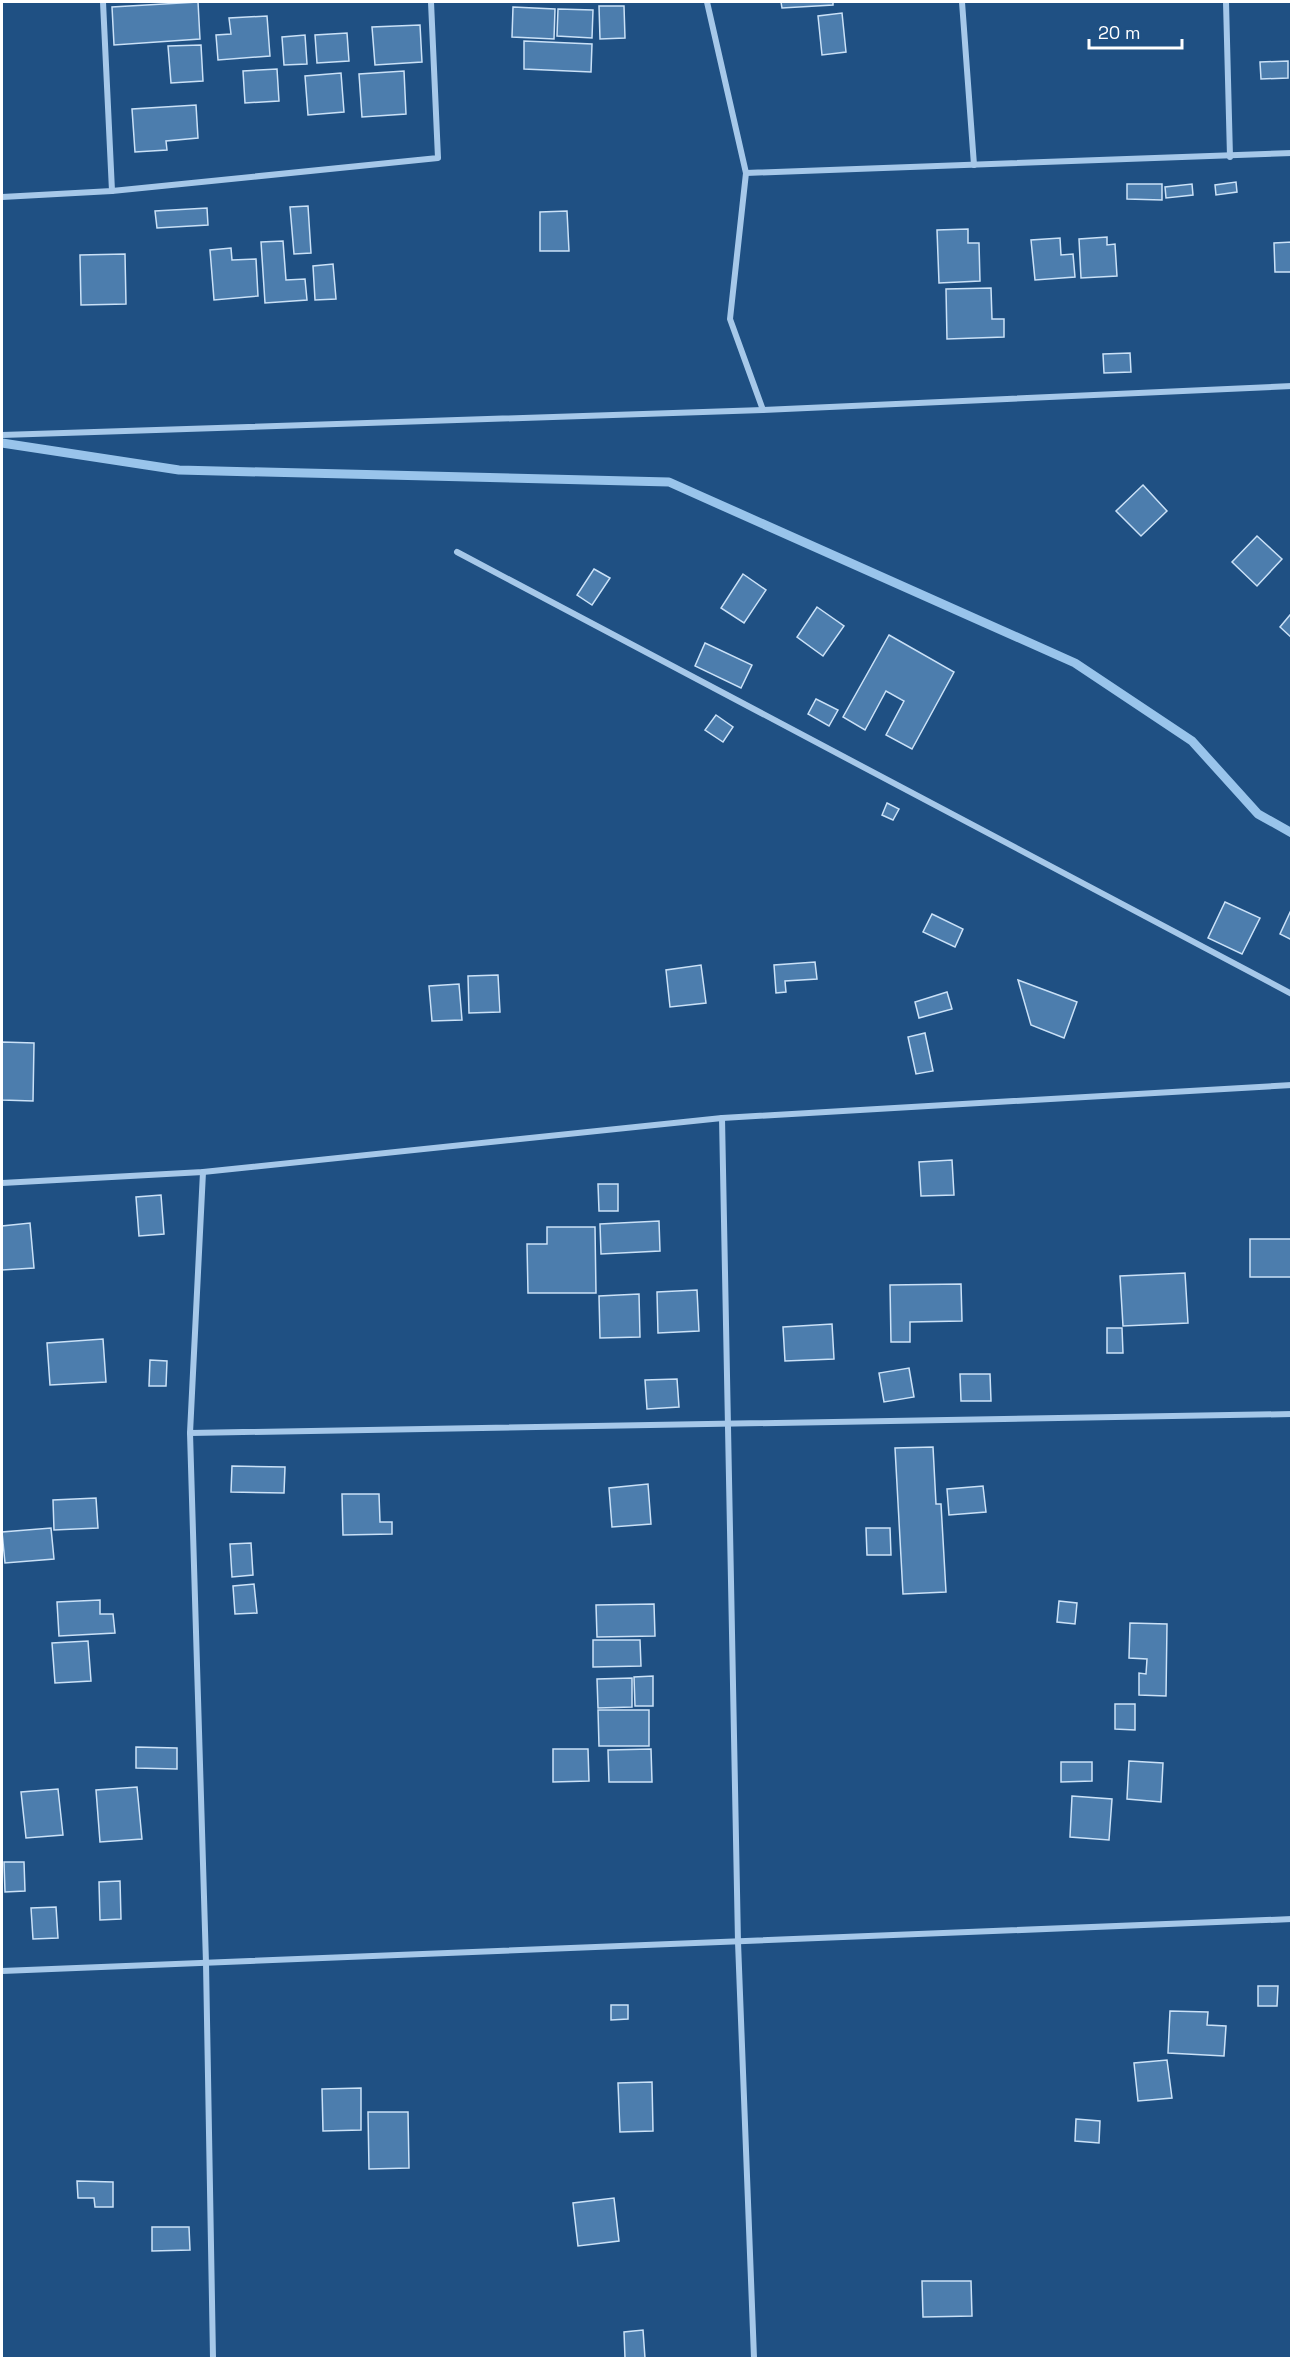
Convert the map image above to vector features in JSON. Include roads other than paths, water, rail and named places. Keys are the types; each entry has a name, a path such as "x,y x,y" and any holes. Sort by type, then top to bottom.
{"street":[{"path":"103,2 112,191"},
{"path":"2,197 112,191 438,158 431,2"},
{"path":"707,2 746,173 730,319 763,410"},
{"path":"962,2 974,165"},
{"path":"1226,2 1230,157"},
{"path":"746,173 1292,153"},
{"path":"2,435 763,410 1292,386"},
{"path":"457,552 1292,994"},
{"path":"2,1183 204,1172 722,1118 1292,1085"},
{"path":"722,1118 738,1942 754,2358"},
{"path":"204,1172 190,1433 206,1963 213,2358"},
{"path":"190,1433 1292,1414"},
{"path":"2,1971 1292,1919"}],"waterway":[{"path":"2,443 179,470 669,482 1075,663 1192,741 1258,814 1292,833"}]}
